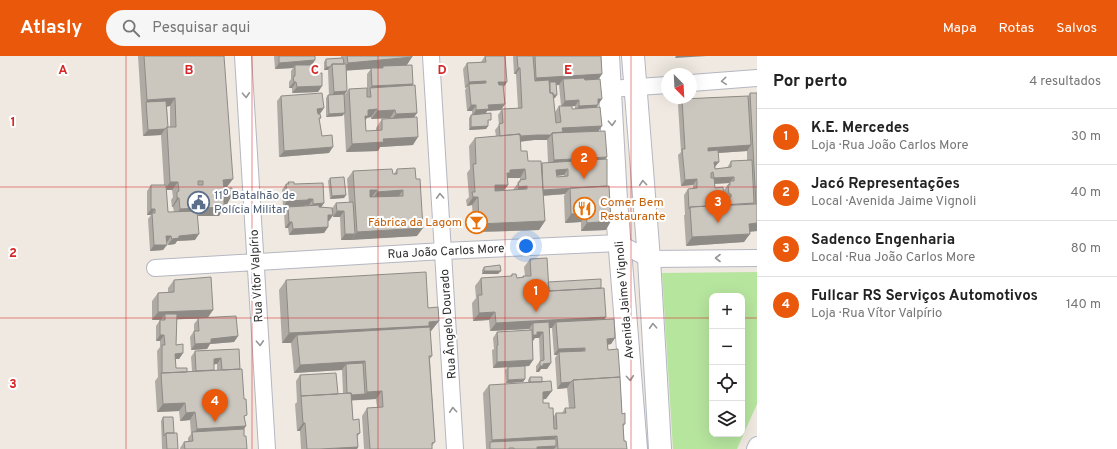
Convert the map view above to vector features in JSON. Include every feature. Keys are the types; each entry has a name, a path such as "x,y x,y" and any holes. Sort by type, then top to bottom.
{"street":[{"name":"Rua Vítor Valpírio","path":"243,56 267,449"},
{"name":"Rua Ângelo Dourado","path":"431,56 455,449"},
{"name":"Avenida Jaime Vignoli","path":"608,56 619,244 636,449"},
{"path":"633,56 649,259 660,449"},
{"path":"697,83 757,78"},
{"path":"610,89 661,86"},
{"name":"Rua João Carlos More","path":"155,268 443,251 619,244 649,259 757,258"},
{"path":"755,449 757,445"}],"green space":[{"path":"757,272 757,404 745,431 745,293 709,293 709,437 742,437 737,449 673,449 662,273"}],"building":[{"path":"144,56 224,56 233,179 223,180 224,188 232,188 232,195 224,196 224,207 204,208 204,202 200,202 200,208 180,209 179,198 177,198 177,192 179,191 178,182 170,182 167,127 176,127 175,98 147,100","holes":["198,181 203,181 203,185 198,185"]},
{"path":"279,56 315,56 315,60 279,63"},
{"path":"347,56 412,56 412,57 348,63"},
{"path":"485,56 505,56 507,82 498,82 499,85 503,85 505,104 488,105 489,109 476,110 476,105 471,105 469,84 486,83 486,81 469,82 467,63 486,62"},
{"path":"517,56 533,56 535,81 549,80 550,93 553,93 556,123 561,122 559,106 572,106 572,109 600,107 602,126 562,128 563,132 552,133 551,135 520,136 520,134 500,136 499,124 503,123 502,109 522,108 520,68 518,68"},
{"path":"535,56 601,56 602,74 536,78"},
{"path":"343,58 344,64 332,64 330,67 326,67 326,59"},
{"path":"332,64 346,64 347,91 334,92"},
{"path":"295,65 316,65 316,73 322,73 322,86 297,87 293,77 295,76"},
{"path":"412,65 413,84 372,86 371,68"},
{"path":"584,78 585,80 600,79 602,99 598,99 598,105 579,106 579,100 565,101 563,79"},
{"path":"550,82 556,82 557,95 550,93"},
{"path":"415,85 417,113 396,114 395,110 377,111 377,109 368,110 368,116 365,116 366,131 382,130 382,119 417,117 418,137 383,139 384,142 352,144 349,89 367,88 367,97 371,97 370,88"},
{"path":"322,93 324,108 317,109 321,118 319,118 322,136 332,135 333,147 284,151 281,96"},
{"path":"750,93 757,93 757,223 749,224 750,234 692,237 690,207 756,204"},
{"path":"344,94 345,113 329,114 328,95"},
{"path":"748,96 751,145 708,148 708,151 718,150 719,162 714,162 715,169 731,167 731,161 752,160 754,203 690,207 689,209 688,189 697,188 697,179 685,180 682,149 685,149 682,104 697,104 697,98","holes":["713,172 714,178 711,178 711,173","734,177 734,181 730,181 730,185 728,185 729,194 731,194 731,197 724,197 723,187 715,188 714,178"]},
{"path":"166,101 168,127 165,129 148,130 146,102"},
{"path":"491,113 491,120 488,120 488,126 471,127 471,115"},
{"path":"605,131 607,157 554,160 552,133"},
{"path":"520,134 521,151 527,151 528,161 541,161 545,221 479,224 478,197 473,197 472,192 475,192 473,164 476,164 475,138","holes":["525,169 526,179 518,182 519,187 527,186 527,189 495,191 495,185 508,185 507,173 510,173 510,170"]},
{"path":"607,159 607,186 543,190 542,163","holes":["568,169 568,176 557,177 556,170"]},
{"path":"415,168 416,179 420,179 423,228 357,232 353,171 392,169 393,174 397,174 397,169","holes":["370,190 377,190 377,192 403,190 403,196 370,197"]},
{"path":"344,177 346,195 332,196 330,178"},
{"path":"288,182 294,182 294,184 323,183 324,203 313,204 313,199 287,201 286,184 289,184"},
{"path":"151,185 166,185 168,212 197,211 199,234 179,236 179,238 172,239 171,236 166,236 167,245 154,245 152,213 155,213 155,209 151,209"},
{"name":"Comer Bem Restaurante","path":"609,186 611,221 587,223 586,213 571,214 570,188"},
{"path":"353,202 355,234 345,234 344,211 337,211 336,203"},
{"path":"319,205 319,207 332,208 333,215 328,215 328,227 293,229 292,222 289,222 288,207"},
{"path":"547,258 549,291 604,288 606,317 496,323 495,312 479,313 478,295 482,295 481,278 512,276 512,274 516,274 517,278 531,276 530,259"},
{"path":"500,265 501,271 484,271 484,267"},
{"path":"426,272 428,308 438,307 439,321 429,322 429,326 289,333 286,280"},
{"path":"211,277 213,310 158,312 158,293 174,292 174,280"},
{"path":"601,279 601,288 549,291 548,282"},
{"path":"165,314 177,314 176,345 183,344 183,353 175,354 176,368 187,368 187,372 162,373 162,345 165,345 164,335 160,335 160,320 165,320"},
{"path":"236,316 238,336 211,339 211,343 195,344 194,331 199,331 198,318"},
{"path":"614,319 615,338 607,339 608,350 618,349 620,377 573,380 571,382 561,383 559,352 585,351 585,348 558,349 556,322"},
{"path":"549,322 551,363 540,366 540,361 544,360 543,332 537,332 537,335 533,335 533,323"},
{"path":"430,327 432,356 429,356 435,442 432,443 432,449 370,449 367,408 383,407 382,391 367,392 365,361 300,365 297,335"},
{"path":"532,330 533,360 497,362 497,332"},
{"path":"239,349 240,369 222,370 221,358 214,359 214,370 196,371 195,351"},
{"path":"363,363 365,394 352,395 351,393 347,393 346,364"},
{"path":"525,366 525,379 508,380 508,367"},
{"path":"242,369 244,399 246,399 247,415 244,416 246,426 197,429 195,412 186,413 185,403 163,404 161,373"},
{"path":"336,373 338,394 301,396 300,375"},
{"path":"530,377 542,377 542,382 530,382"},
{"path":"620,377 622,414 625,413 625,424 623,424 624,441 626,441 627,449 558,449 557,436 492,440 489,385 551,381 552,391 543,392 543,403 549,403 549,408 553,408 554,429 557,429 556,413 566,413 565,408 575,408 573,380"},
{"path":"351,393 353,420 359,419 360,433 357,434 358,447 307,449 301,396"},
{"path":"163,417 173,417 174,433 166,433 164,436"},
{"path":"244,429 247,449 185,449 184,442 193,441 192,432"},
{"path":"166,433 177,433 178,449 167,449"},
{"path":"556,439 556,446 537,447 537,449 490,449 490,442"}],"place":[{"name":"Jacó Representações","path":"584,179"},
{"name":"11º Batalhão de Polícia Militar","path":"199,202"},
{"name":"Comer Bem Restaurante","path":"584,209"},
{"name":"Fábrica da Lagom","path":"477,222"},
{"name":"Sadenco Engenharia","path":"718,223"},
{"name":"K.E. Mercedes","path":"536,312"},
{"name":"Fullcar RS Serviços Automotivos","path":"215,422"}]}
